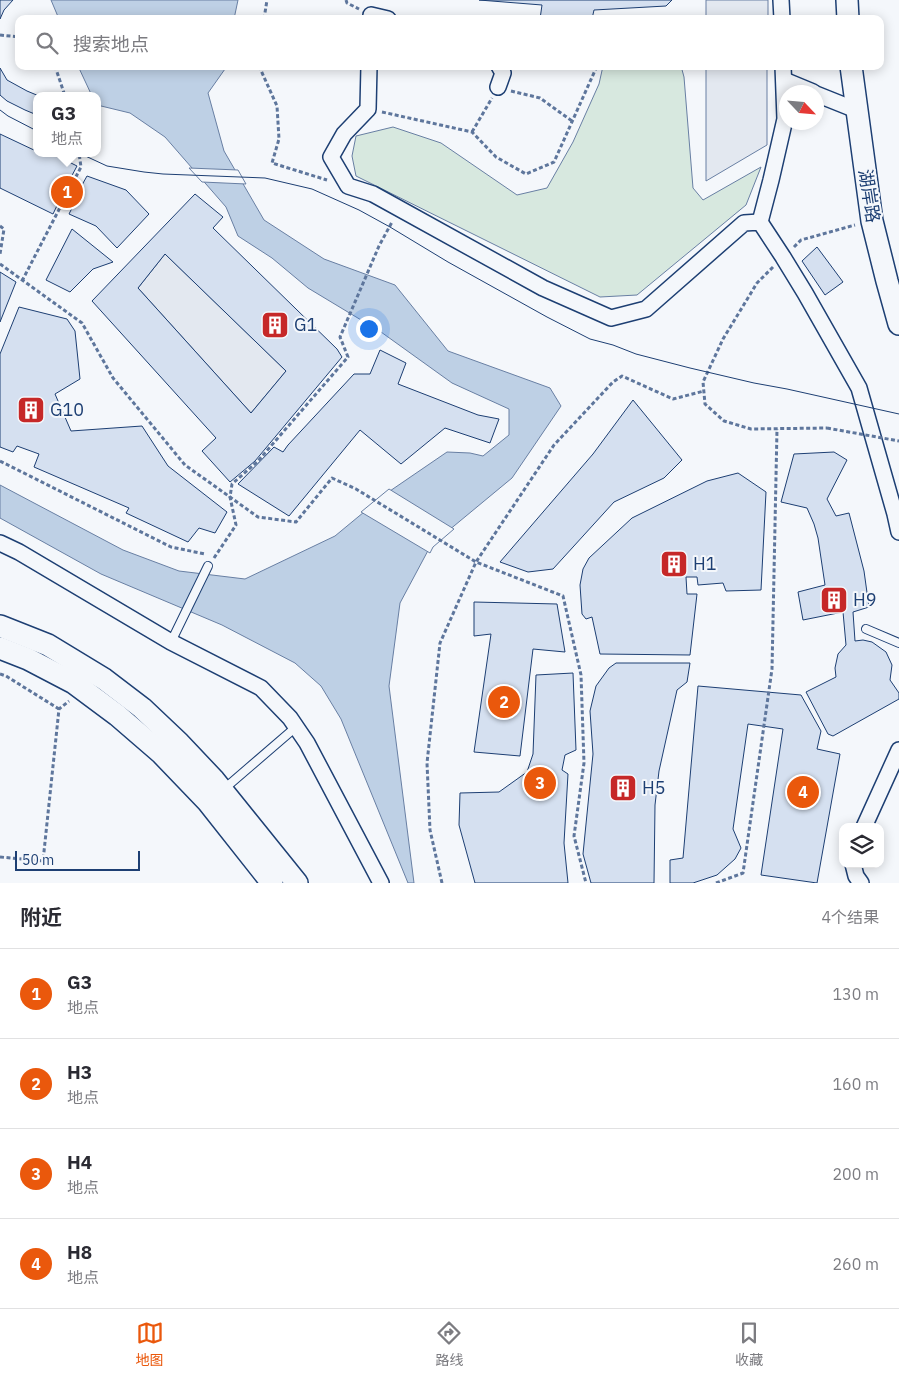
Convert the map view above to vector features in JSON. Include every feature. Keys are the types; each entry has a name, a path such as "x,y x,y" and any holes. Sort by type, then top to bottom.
{"street":[{"path":"781,0 782,15"},
{"path":"847,0 848,15"},
{"path":"369,70 368,109 344,134 331,157 348,186 373,194 543,288 611,318 646,309 744,223 760,222"},
{"path":"498,88 503,73 501,70"},
{"name":"湖岸路","path":"851,70 872,221 886,281 899,324"},
{"path":"783,73 802,85"},
{"path":"783,73 784,119 760,222 783,257 859,388 896,514 899,532"},
{"path":"824,97 856,110"},
{"path":"0,543 19,552 171,642 261,688 290,718 306,743 382,883"},
{"path":"0,626 48,645 104,679 142,708 179,743 222,790 297,883"},
{"path":"0,648 28,659 74,683 117,715 161,753 208,802 272,883"},
{"path":"866,823 899,750"},
{"path":"855,868 856,876 861,883"}],"lane":[{"path":"171,642 208,566"},
{"path":"866,629 899,643"},
{"path":"222,790 296,727"}],"path":[{"path":"265,15 267,0"},
{"path":"0,35 15,37"},
{"path":"56,70 64,92"},
{"path":"261,70 277,106 279,139 272,163 348,186"},
{"path":"368,109 472,132 496,157 526,174 554,162 595,70"},
{"path":"472,132 498,88 540,98 572,121"},
{"path":"22,281 81,167 80,157"},
{"path":"208,566 236,525 230,497 232,484 258,460 348,357 340,337 379,246 400,208"},
{"path":"872,221 801,240 757,283 723,339 703,382 705,404 724,421 751,429 827,428 899,441"},
{"path":"0,226 4,229 0,254"},
{"path":"0,264 82,323 114,378 185,465 258,518 296,522 332,478 356,489 476,562 563,596 581,675 584,763 574,836 586,883"},
{"path":"442,883 430,830 427,763 440,643 476,562 554,445 613,382 622,376 673,399 704,391"},
{"path":"716,883 743,872 772,669 777,430"},
{"path":"0,461 171,547 215,556"},
{"path":"0,674 59,708"},
{"path":"0,857 43,861 59,708 84,690"}],"shaded area":[{"path":"706,0 768,0 768,15 706,15"},
{"path":"602,70 682,70 693,188 703,200 761,167 746,205 637,295 600,297 356,176 352,156 356,136 393,127 441,143 517,195 547,188 573,142 599,84"},
{"path":"706,70 767,70 767,145 706,181"},
{"path":"165,254 286,371 251,413 138,288"}],"water":[{"path":"51,0 238,0 235,15 57,15"},
{"path":"80,70 224,70 208,93 224,151 264,220 324,259 395,285 448,351 550,388 561,406 512,478 431,545 400,603 389,686 414,883 408,883 341,719 321,686 295,663 222,625 101,574 0,518 0,485 123,550 179,571 245,579 335,536 387,493 447,452 470,453 483,456 509,435 509,409 452,383 381,332 308,288 272,258 238,236 226,207 165,137 130,113 101,106 101,92 90,92"}],"pier":[{"path":"189,168 238,170 246,184 202,182"},
{"path":"389,489 454,529 433,547 430,553 361,512"}],"building":[{"path":"0,0 13,0 4,10 0,19"},
{"path":"479,0 672,0 666,6 594,10 593,15 541,15 542,5"},
{"path":"0,68 7,80 33,94 33,113 7,101 0,95"},
{"path":"0,134 33,150 33,157 59,157 77,166 69,181 82,185 87,176 126,190 149,214 117,248 96,226 69,214 76,200 63,193 53,214 0,188"},
{"name":"G1","path":"195,194 223,217 213,228 337,349 342,357 255,461 230,482 202,451 216,438 92,301","holes":["165,254 286,371 251,413 138,288"]},
{"path":"72,229 113,262 93,269 70,292 46,280"},
{"path":"817,247 843,282 825,295 802,261"},
{"path":"0,272 16,282 0,322"},
{"name":"G10","path":"19,307 67,319 75,331 80,379 55,394 71,431 142,426 168,466 227,512 215,533 199,528 188,542 126,513 129,508 34,467 39,454 17,446 13,452 0,447 0,354"},
{"path":"380,350 406,363 398,384 478,415 499,419 490,443 445,428 401,464 360,430 289,516 238,484 274,447 283,452 354,374 370,374"},
{"path":"633,400 682,460 664,478 614,502 553,569 528,572 500,562 593,454"},
{"name":"H9","path":"834,452 847,460 827,499 836,516 849,513 864,571 869,607 853,612 855,641 872,642 886,652 892,665 890,680 899,693 899,699 833,736 828,734 806,692 836,677 835,668 838,654 846,645 843,612 803,620 798,592 825,585 818,538 807,508 781,502 794,454"},
{"name":"H1","path":"738,473 766,492 761,590 726,591 723,583 698,585 697,577 686,577 687,594 697,594 690,655 600,654 592,617 586,619 582,614 580,585 583,569 589,558 632,518 707,481"},
{"path":"474,602 557,604 565,652 533,649 520,756 474,752 491,634 474,636"},
{"name":"H5","path":"616,663 690,663 687,682 677,690 659,771 655,805 654,883 591,883 583,854 593,754 590,711 596,686 609,668"},
{"path":"573,673 576,750 565,755 562,770 568,774 564,843 568,883 475,883 459,825 460,793 499,792 527,772 533,754 536,675"},
{"path":"698,686 801,695 821,731 817,749 840,754 817,883 761,875 783,729 748,724 733,829 741,848 735,859 717,875 693,883 670,883 670,860 683,858"}],"tram line":[{"path":"0,110 33,129"},
{"path":"88,157 107,166 144,172 265,178 312,189 359,210 448,262 590,339 636,354 690,368 899,414"}],"place":[{"name":"G3","path":"67,192"},
{"name":"G1","path":"275,325"},
{"name":"G10","path":"31,410"},
{"name":"H1","path":"674,564"},
{"name":"H9","path":"834,600"},
{"name":"H3","path":"504,702"},
{"name":"H4","path":"540,783"},
{"name":"H5","path":"623,788"},
{"name":"H8","path":"803,792"}]}
